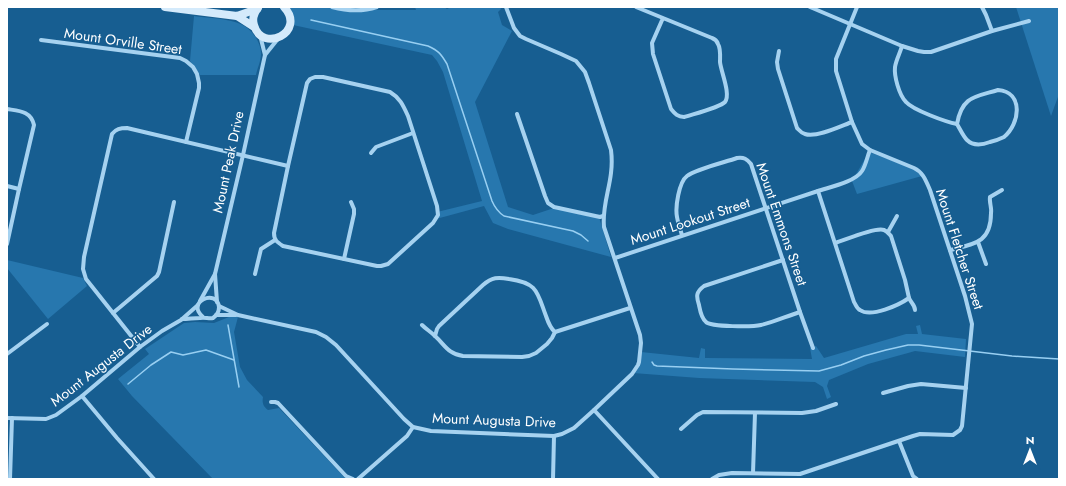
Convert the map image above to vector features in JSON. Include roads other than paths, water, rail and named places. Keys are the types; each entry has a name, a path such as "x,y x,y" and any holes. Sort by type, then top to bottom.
{"street":[{"path":"165,7 237,16 254,26"},
{"name":"Mount Peak Drive","path":"264,55 278,38 284,34 290,25 290,16 284,7"},
{"path":"332,7 362,11 377,7"},
{"name":"Mount Augusta Drive","path":"216,315 238,315 316,332 326,337 336,345 404,419 413,427 431,431 554,436 562,434 574,428 632,374 638,365 640,339 605,231 603,216 611,174 611,150 585,72 569,57 520,36 514,28 506,7"},
{"path":"636,7 712,38 718,42 720,47 720,64 727,92 727,98 724,102 717,106 684,117 680,117 675,114 671,109 652,47 652,43 662,18"},
{"path":"810,7 902,46 924,52 931,52 992,31 1029,21"},
{"name":"Mount Fletcher Street","path":"712,479 724,474 753,473 800,477 920,434 957,434 962,426 972,324 930,190 921,173 914,168 870,150 862,144 852,122 838,78 836,59 857,7"},
{"path":"982,7 992,31"},
{"path":"237,16 258,8"},
{"path":"254,26 254,17 258,8"},
{"name":"Mount Peak Drive","path":"199,303 215,274 264,55 259,34 254,26"},
{"path":"259,34 268,39 278,38"},
{"name":"Mount Orville Street","path":"41,40 180,58 191,64 197,74 199,88 186,142"},
{"path":"902,46 895,67 895,73 905,102 910,106 938,118 957,124 966,139 971,143 978,145 985,144 1003,138 1009,132 1016,118 1016,103 1010,93 1004,91 998,90 978,96 965,103 961,109 957,124"},
{"path":"779,51 777,62 778,69 797,128 801,132 813,134 852,122"},
{"path":"315,77 323,77 390,92 402,102 437,206 438,215 436,220 388,264 381,266 283,246 276,242 274,233 288,166 307,83 310,79 315,77"},
{"path":"7,109 25,113 30,116 34,125 18,189 7,244"},
{"path":"517,114 548,203 554,207 600,217 603,216"},
{"path":"140,347 86,279 83,270 85,250 112,134 119,129 127,128 243,154 288,166"},
{"path":"371,153 376,146 413,133"},
{"name":"Mount Lookout Street","path":"614,258 851,180 859,175 865,165 870,150"},
{"name":"Mount Emmons Street","path":"682,235 676,216 676,209 682,183 687,176 692,172 737,158 746,158 751,164 813,348"},
{"path":"7,186 18,189"},
{"path":"950,250 978,242 986,235 990,227 992,213 989,200 990,197 1002,190"},
{"path":"818,191 854,302 860,310 871,313 895,306 909,298"},
{"path":"113,313 157,276 174,202"},
{"path":"344,259 354,214 354,209 351,202"},
{"path":"888,232 897,216"},
{"path":"835,243 874,230 884,230 888,232 891,236 905,280 910,302 914,304 915,310"},
{"path":"255,274 261,249 275,240"},
{"path":"978,242 986,264"},
{"path":"783,260 704,286 700,289 697,297 702,318 712,324 755,326 800,312"},
{"name":"Mount Peak Drive","path":"215,274 218,304 218,311 216,315"},
{"path":"436,336 439,326 483,285 494,278 519,281 534,288 538,294 548,323 555,332"},
{"path":"216,315 208,319 203,317 199,314 199,303 204,298 209,298 213,299 218,304"},
{"name":"Mount Augusta Drive","path":"9,418 46,419 56,415 82,396 140,347 162,331 181,320 199,303"},
{"name":"Mount Augusta Drive","path":"218,304 238,315"},
{"path":"422,326 436,336 446,348 456,355 522,357 536,353 543,348 555,332 630,308"},
{"name":"Mount Augusta Drive","path":"181,320 203,317"},
{"path":"7,354 47,324"},
{"path":"884,393 908,386 922,384 966,388"},
{"path":"82,396 116,438 154,479"},
{"path":"271,402 278,403 346,476 353,479"},
{"path":"681,429 697,415 703,412 802,413 816,411 836,404"},
{"path":"594,410 658,479"},
{"path":"753,473 755,413"},
{"path":"9,418 10,479"},
{"path":"358,479 407,436 413,427"},
{"path":"553,479 554,436"},
{"path":"899,441 911,472 917,479"}],"waterway":[{"path":"311,20 428,46 437,51 447,64 492,201 497,210 504,216 573,231 588,241"},
{"path":"228,325 239,387"},
{"path":"652,362 657,366 819,371 841,365 864,356 908,345 1012,356 1059,359"},
{"path":"128,384 151,365 171,352 183,355 206,350 234,360"}]}
